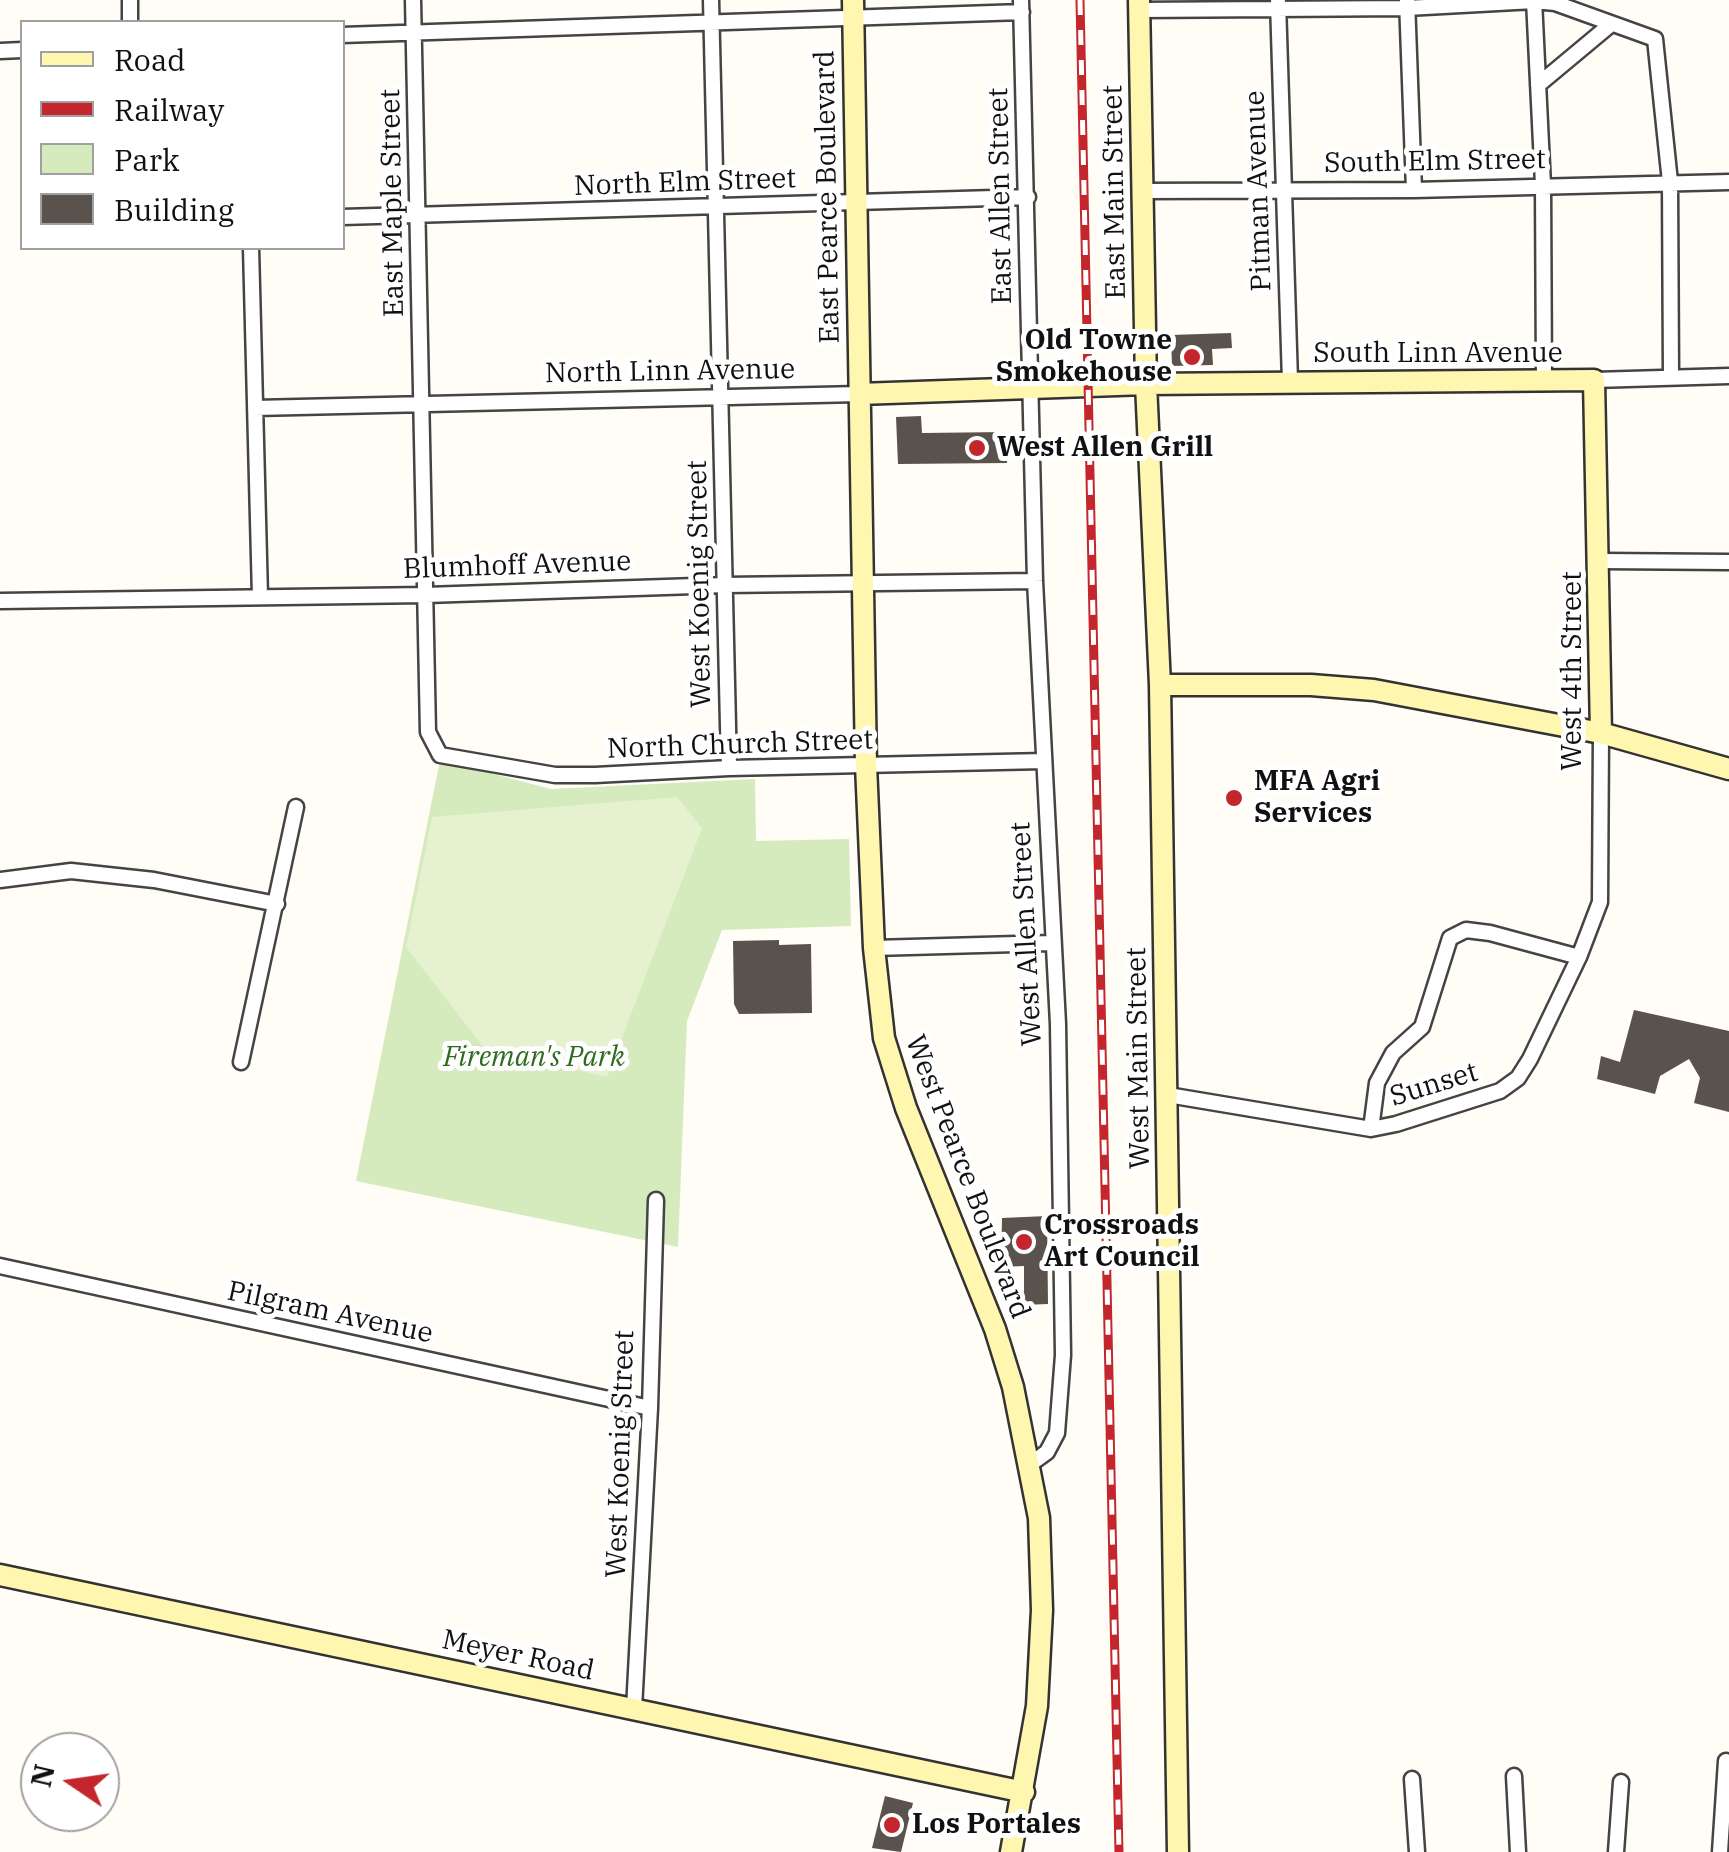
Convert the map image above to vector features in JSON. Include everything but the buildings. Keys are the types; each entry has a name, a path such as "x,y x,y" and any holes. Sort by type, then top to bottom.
{"street":[{"name":"East Maple Street","path":"413,0 428,732 440,755"},
{"name":"West Koenig Street","path":"710,0 729,768"},
{"path":"1534,0 1543,185 1544,382"},
{"path":"1139,5 1534,0 1555,3 1654,39 1670,182 1671,377"},
{"name":"Pitman Avenue","path":"1278,4 1290,381"},
{"path":"1407,4 1414,190"},
{"name":"East Main Street","path":"1139,5 1146,384"},
{"path":"345,35 711,24 853,9 1022,6"},
{"name":"East Allen Street","path":"1022,6 1030,390"},
{"name":"East Pearce Boulevard","path":"853,9 859,394"},
{"path":"1538,86 1610,24"},
{"name":"South Elm Street","path":"1142,191 1414,190 1729,182"},
{"name":"North Elm Street","path":"345,217 1028,197"},
{"path":"251,250 260,597"},
{"name":"South Linn Avenue","path":"1146,384 1544,382 1729,376"},
{"name":"West 4th Street","path":"1579,957 1600,902 1600,561 1594,380"},
{"name":"North Linn Avenue","path":"255,408 720,399 1146,384"},
{"name":"West Main Street","path":"1146,384 1160,685 1183,1851"},
{"name":"West Allen Street","path":"1030,390 1058,1024 1063,1355 1057,1433 1048,1452 1030,1465"},
{"name":"West Pearce Boulevard","path":"859,394 866,765 874,948 884,1038 906,1108 995,1329 1012,1387 1039,1518 1042,1610 1038,1706 1011,1852"},
{"path":"1600,561 1729,562"},
{"name":"Blumhoff Avenue","path":"0,601 1036,582"},
{"path":"1160,685 1311,685 1374,690 1601,734 1729,769"},
{"name":"North Church Street","path":"440,755 555,774 1044,761"},
{"path":"241,1062 296,807"},
{"path":"0,880 71,871 154,880 277,904"},
{"path":"1370,1129 1378,1083 1393,1053 1422,1026 1450,938 1466,930 1490,933 1579,957"},
{"path":"874,948 1052,943"},
{"name":"Sunset","path":"1168,1095 1370,1129 1500,1091 1518,1078 1530,1060 1579,957"},
{"name":"West Koenig Street","path":"634,1709 656,1200"},
{"name":"Pilgram Avenue","path":"0,1266 650,1408"},
{"name":"Meyer Road","path":"0,1575 1024,1792"},
{"path":"1720,1852 1726,1762"},
{"path":"1514,1776 1518,1852"},
{"path":"1412,1779 1416,1852"},
{"path":"1616,1852 1621,1782"}],"green space":[{"name":"Fireman's Park","path":"440,760 551,789 755,779 756,841 849,839 851,926 722,930 687,1021 678,1247 356,1181"},
{"path":"677,797 702,828 607,1077 484,1048 406,947 432,817"}],"railway":[{"path":"1080,0 1119,1852"}],"place":[{"name":"Old Towne Smokehouse","path":"1192,357"},
{"name":"West Allen Grill","path":"977,448"},
{"name":"MFA Agri Services","path":"1234,798"},
{"name":"Crossroads Art Council","path":"1024,1242"},
{"name":"Los Portales","path":"892,1825"}]}
